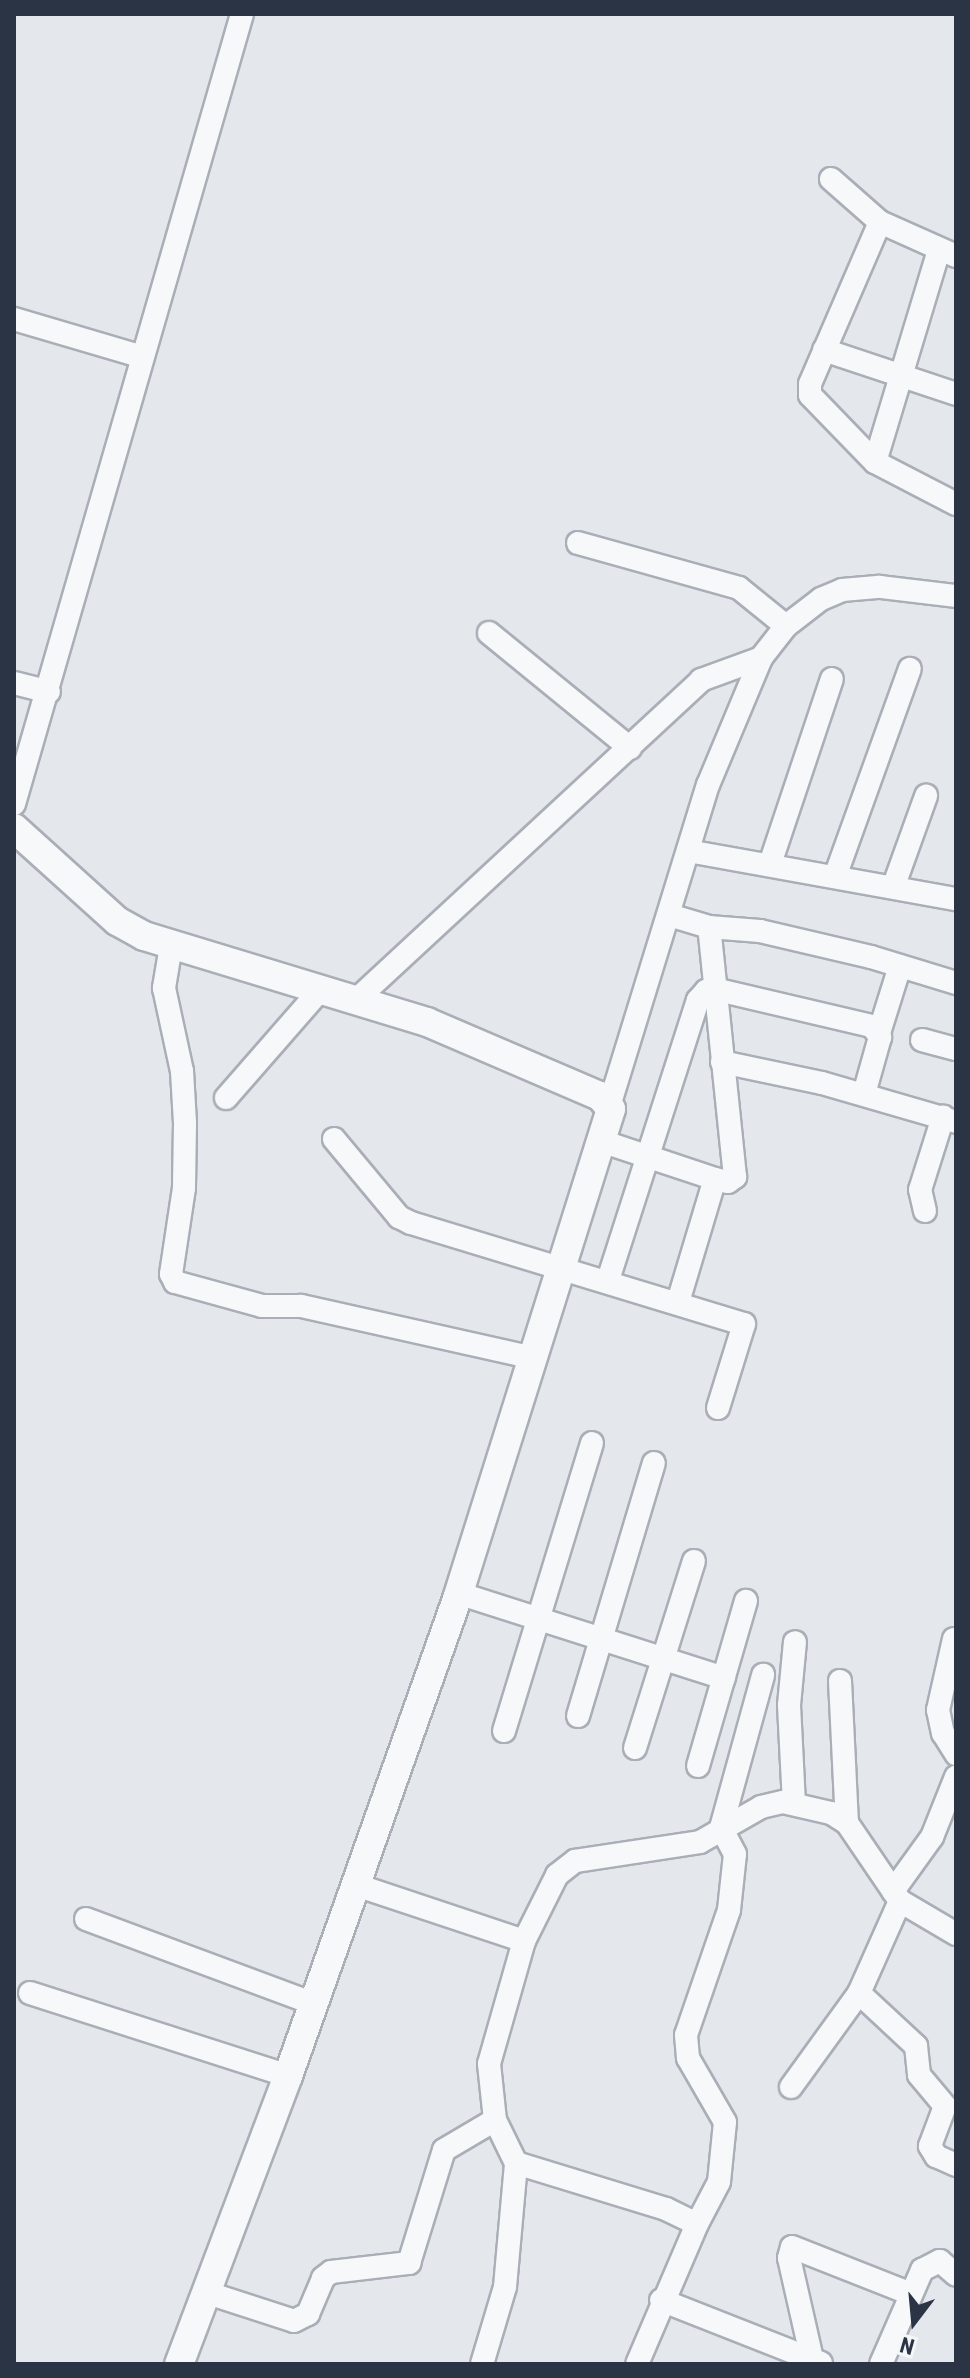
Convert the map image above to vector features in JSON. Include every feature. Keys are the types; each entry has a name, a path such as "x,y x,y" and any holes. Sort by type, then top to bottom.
{"street":[{"path":"14,804 49,692 242,14"},
{"path":"831,179 880,222 948,253 901,375 875,462"},
{"path":"880,222 824,350 810,395 875,462 956,504"},
{"path":"14,319 143,357"},
{"path":"824,350 956,394"},
{"path":"578,543 739,588 786,626"},
{"path":"179,2364 288,2076 458,1593 601,1141 708,785 761,658 786,626 821,599 842,590 880,587 956,596"},
{"path":"489,633 630,748"},
{"path":"356,1000 701,680 761,658"},
{"path":"836,874 910,669"},
{"path":"770,864 832,679"},
{"path":"14,683 49,692"},
{"path":"894,885 926,796"},
{"path":"14,828 117,921 171,946 427,1022 610,1103"},
{"path":"688,851 836,874 956,899"},
{"path":"669,915 709,927 760,931 956,983"},
{"path":"601,1141 715,1179 728,1182 735,1177 709,927"},
{"path":"171,946 164,988 182,1071 185,1123 184,1188 171,1274 175,1282 262,1306 301,1306 533,1358"},
{"path":"864,1094 900,966"},
{"path":"226,1098 321,989"},
{"path":"608,1280 698,1000 714,989 872,1026 879,1033"},
{"path":"922,1040 956,1049"},
{"path":"722,1062 864,1094 950,1119 920,1190 925,1211"},
{"path":"334,1139 399,1217 562,1265 744,1324 718,1408"},
{"path":"678,1302 715,1179"},
{"path":"504,1731 592,1443"},
{"path":"578,1716 654,1463"},
{"path":"635,1748 694,1561"},
{"path":"458,1593 724,1678"},
{"path":"698,1766 746,1601"},
{"path":"954,1639 938,1710 943,1733 956,1754"},
{"path":"794,1804 789,1705 795,1642"},
{"path":"637,2364 661,2300 719,2182 726,2150 725,2122 688,2058 686,2035 732,1896 735,1854 721,1828 763,1675"},
{"path":"840,1681 847,1823"},
{"path":"791,2087 859,1993 897,1896 932,1837 956,1777"},
{"path":"482,2364 505,2287 516,2163 495,2120 489,2064 524,1941 557,1875 575,1861 700,1842 761,1807 794,1804 831,1813 847,1823 897,1896 956,1934"},
{"path":"356,1885 524,1941"},
{"path":"86,1919 314,2004"},
{"path":"30,1993 288,2076"},
{"path":"859,1993 916,2046 919,2075 945,2106 930,2146 936,2156 956,2165"},
{"path":"208,2293 294,2321 308,2314 323,2278 331,2272 409,2263 444,2150 495,2120"},
{"path":"516,2163 666,2209 697,2224"},
{"path":"817,2361 789,2258 792,2247 909,2293"},
{"path":"881,2364 909,2293 932,2262 940,2261 956,2275"},
{"path":"661,2300 817,2361"}]}
